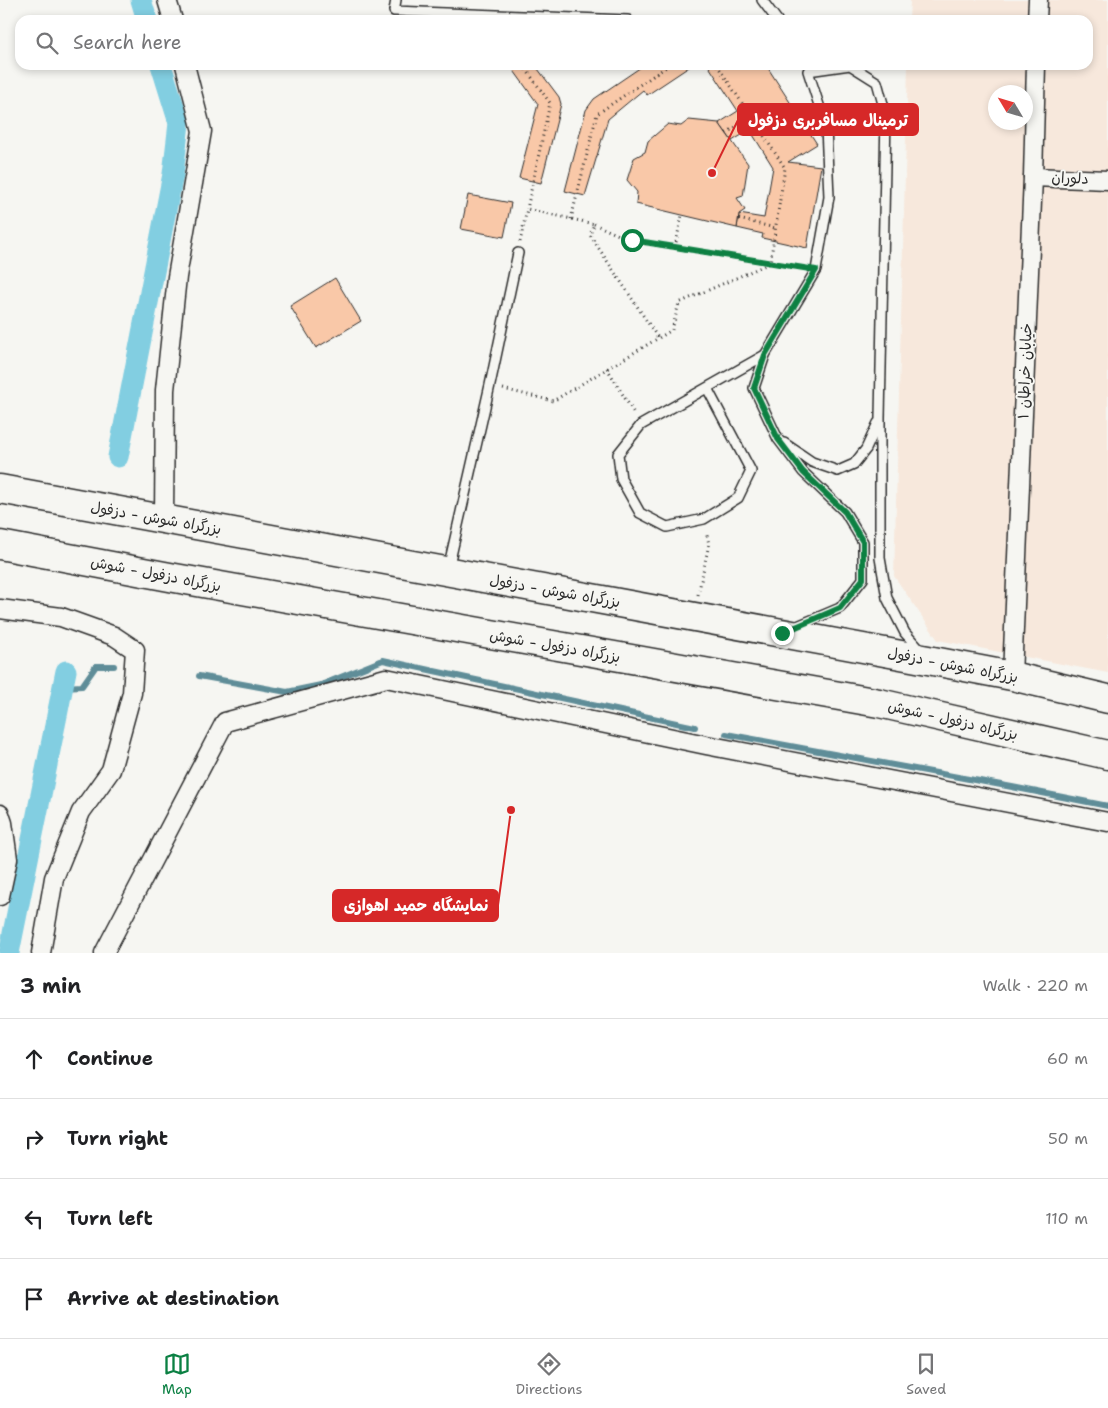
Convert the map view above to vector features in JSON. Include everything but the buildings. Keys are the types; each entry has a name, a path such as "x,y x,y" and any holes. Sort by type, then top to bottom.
{"highway":[{"name":"بزرگراه شوش - دزفول","path":"0,489 928,660 1012,676 1108,699"},
{"name":"بزرگراه دزفول - شوش","path":"0,545 175,578 879,703 1108,755"}],"street":[{"path":"167,0 172,15"},
{"path":"1037,15 1038,0"},
{"path":"164,520 165,390 177,278 202,131 186,70"},
{"name":"خیابان خراطان ۱","path":"1012,676 1036,70"},
{"name":"دلوران","path":"1033,177 1108,180"},
{"path":"0,609 62,617 114,636 135,650 132,692 111,770 81,812 54,878 41,953"},
{"path":"104,953 225,722 386,678 706,745 1108,822"},
{"path":"0,814 8,859 0,896"}],"lane":[{"path":"396,0 394,10 511,15"},
{"path":"762,0 773,15"},
{"path":"782,633 840,608 863,579 863,542 845,512 803,472 778,439 754,388 765,355 816,270 829,197 826,127 807,70"},
{"path":"858,70 877,82 886,115 880,418 880,558 887,598 905,634 928,660"},
{"path":"447,572 518,253"},
{"path":"707,388 751,471 738,498 704,519 667,527 640,513 621,480 618,454 641,426 707,388 765,355"},
{"path":"778,439 812,462 838,472 854,464 866,449 880,418"}],"path":[{"path":"518,253 550,103 527,70"},
{"path":"571,219 597,114 662,70"},
{"path":"720,70 785,168 770,263"},
{"path":"726,133 752,118"},
{"path":"527,209 594,224 632,240 816,270"},
{"path":"674,247 682,214"},
{"path":"739,219 776,228"},
{"path":"594,224 590,235 658,338"},
{"path":"490,385 553,401 672,330 679,302 770,263"},
{"path":"607,368 641,426"},
{"path":"693,617 709,544 704,519"}],"shaded area":[{"path":"910,0 1108,0 1108,673 938,640 894,576 908,70 1093,70 1093,15 909,15"}],"waterway":[{"path":"141,0 146,15"},
{"path":"118,457 173,174 179,123 163,70"},
{"path":"199,676 287,692 321,685 383,660 695,727"},
{"path":"63,687 82,686 96,666 114,666"},
{"path":"9,953 66,671"},
{"path":"726,734 1108,806"}],"place":[{"name":"ترمینال مسافربری دزفول","path":"712,173"},
{"name":"نمایشگاه حمید اهوازی","path":"511,810"}],"route":[{"path":"632,240 816,270 765,355 754,388 778,439 803,472 845,512 863,542 863,579 840,608 782,633"}]}
